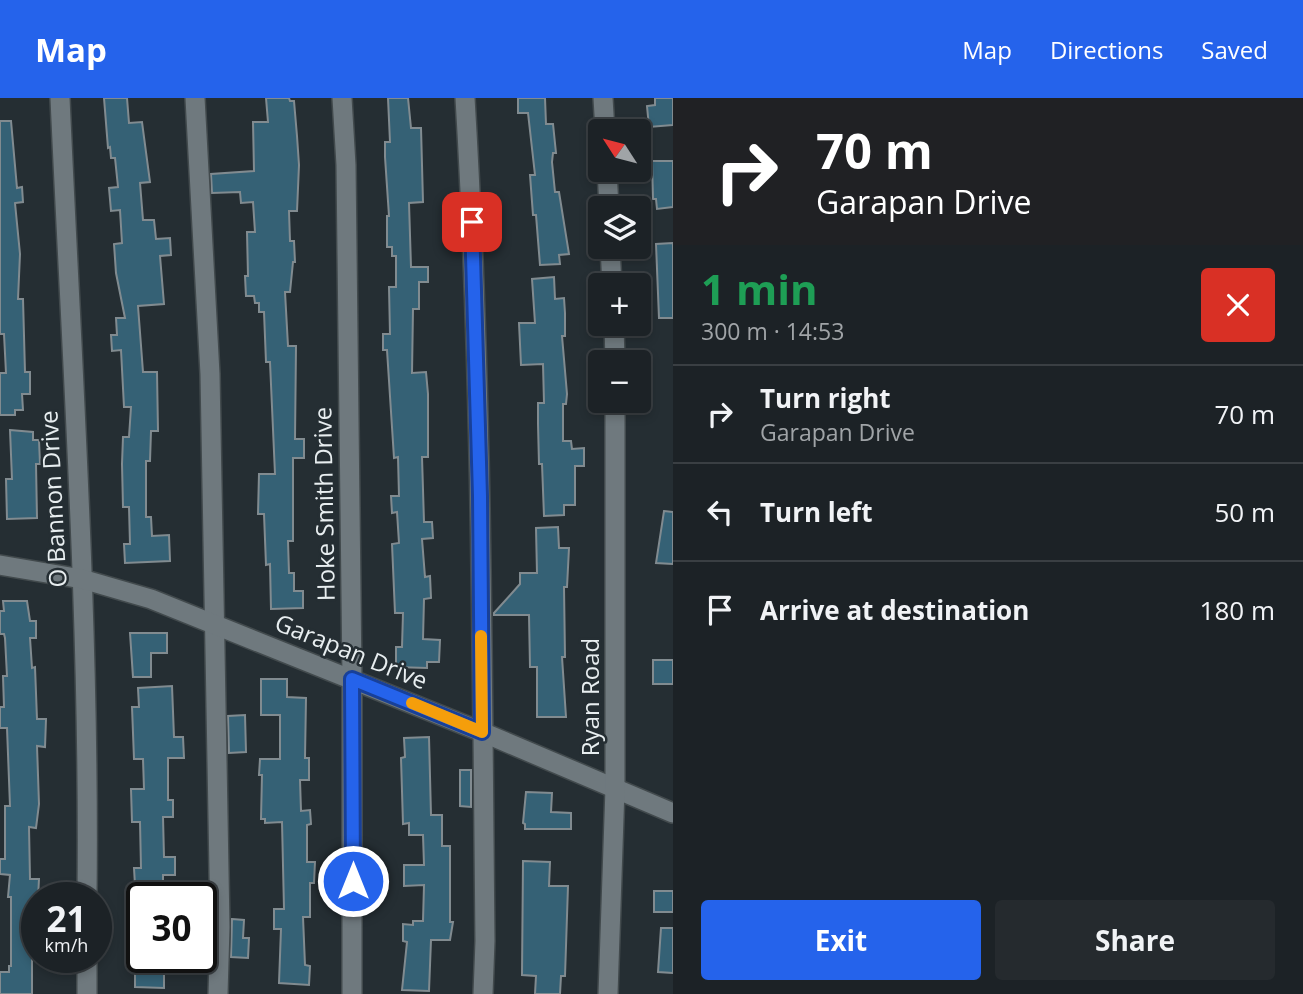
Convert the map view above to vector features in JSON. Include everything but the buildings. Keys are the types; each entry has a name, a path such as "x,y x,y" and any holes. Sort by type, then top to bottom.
{"street":[{"name":"O Bannon Drive","path":"60,98 82,579 89,775 88,882"},
{"path":"195,98 210,374 220,927 218,994"},
{"name":"Hoke Smith Drive","path":"342,98 346,165 352,679 352,994"},
{"path":"465,98 474,246 484,994"},
{"path":"603,98 604,119"},
{"name":"Ryan Road","path":"608,994 615,788 615,413"},
{"name":"Garapan Drive","path":"0,565 82,579 151,599 482,732 673,813"},
{"path":"86,994 87,973"}],"slow traffic":[{"path":"412,703 482,732 481,636"}],"route":[{"path":"353,881 352,679 482,732 480,496 472,222"}]}
